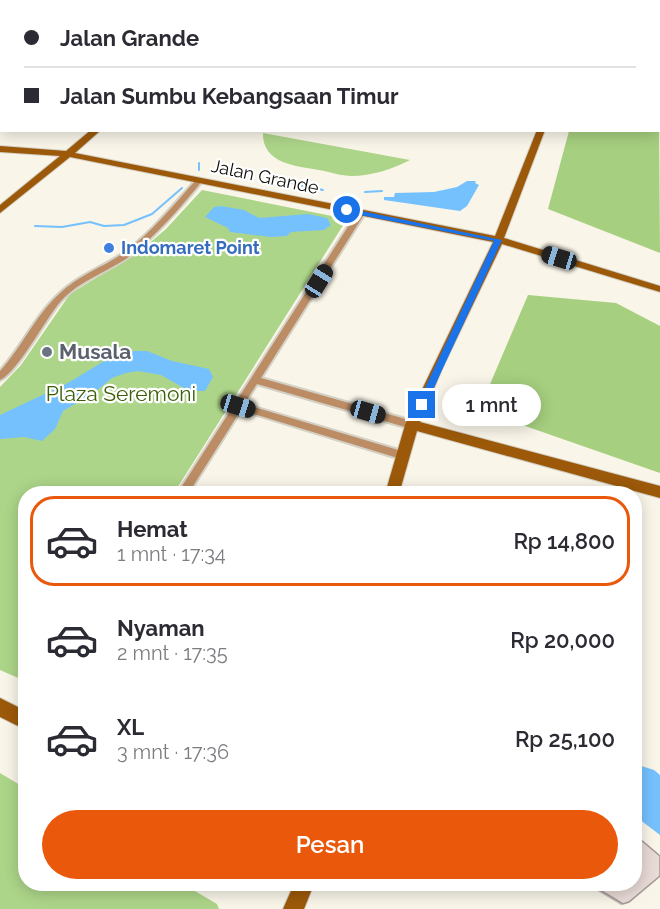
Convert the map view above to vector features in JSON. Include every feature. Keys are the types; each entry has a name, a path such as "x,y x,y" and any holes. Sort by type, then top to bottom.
{"street":[{"path":"0,210 95,132"},
{"path":"394,486 400,455 412,424 499,240 540,132"},
{"name":"Jalan Grande","path":"0,149 69,154 499,240 660,289"},
{"path":"0,377 11,367 38,325 62,296 112,265 137,246 199,180"},
{"path":"187,486 361,213"},
{"path":"256,380 638,486"},
{"path":"238,406 400,455"},
{"path":"642,487 660,492"},
{"path":"0,707 18,717"},
{"path":"293,909 301,891"}],"green space":[{"path":"569,132 659,132 660,253 548,209"},
{"path":"263,133 410,160 374,173 359,176 340,175 282,162 268,151"},
{"name":"Plaza Seremoni","path":"202,190 347,219 178,486 18,486 18,678 0,670 0,387 21,365 70,294 140,251 166,229"},
{"path":"528,295 616,303 660,326 660,473 479,410"},
{"path":"0,773 18,784 18,891 195,891 217,904 219,909 0,909"}],"water":[{"path":"467,181 476,181 475,183 479,185 467,206 460,211 384,200 384,197 394,197 395,193 434,192 457,187"},
{"path":"214,207 244,210 259,218 308,214 327,218 331,225 324,230 291,232 287,236 271,237 230,232 228,228 205,217"},
{"path":"129,351 147,351 172,361 209,369 213,377 205,391 189,391 161,375 138,371 126,373 112,378 95,392 63,411 55,429 42,441 24,437 0,439 0,415 68,383 114,355"},
{"path":"642,766 654,770 660,775 660,835 642,821"}],"building":[{"path":"642,841 660,856 660,876 629,902 623,904 602,891 642,891"}],"waterway":[{"path":"199,163 199,170"},
{"path":"276,180 323,190"},
{"path":"35,226 62,227 90,222 104,226 124,225 152,214 182,188"},
{"path":"365,192 382,191"}],"place":[{"name":"Indomaret Point","path":"109,248"},
{"name":"Musala","path":"47,352"}],"route":[{"path":"347,210 499,240 422,405"}]}
